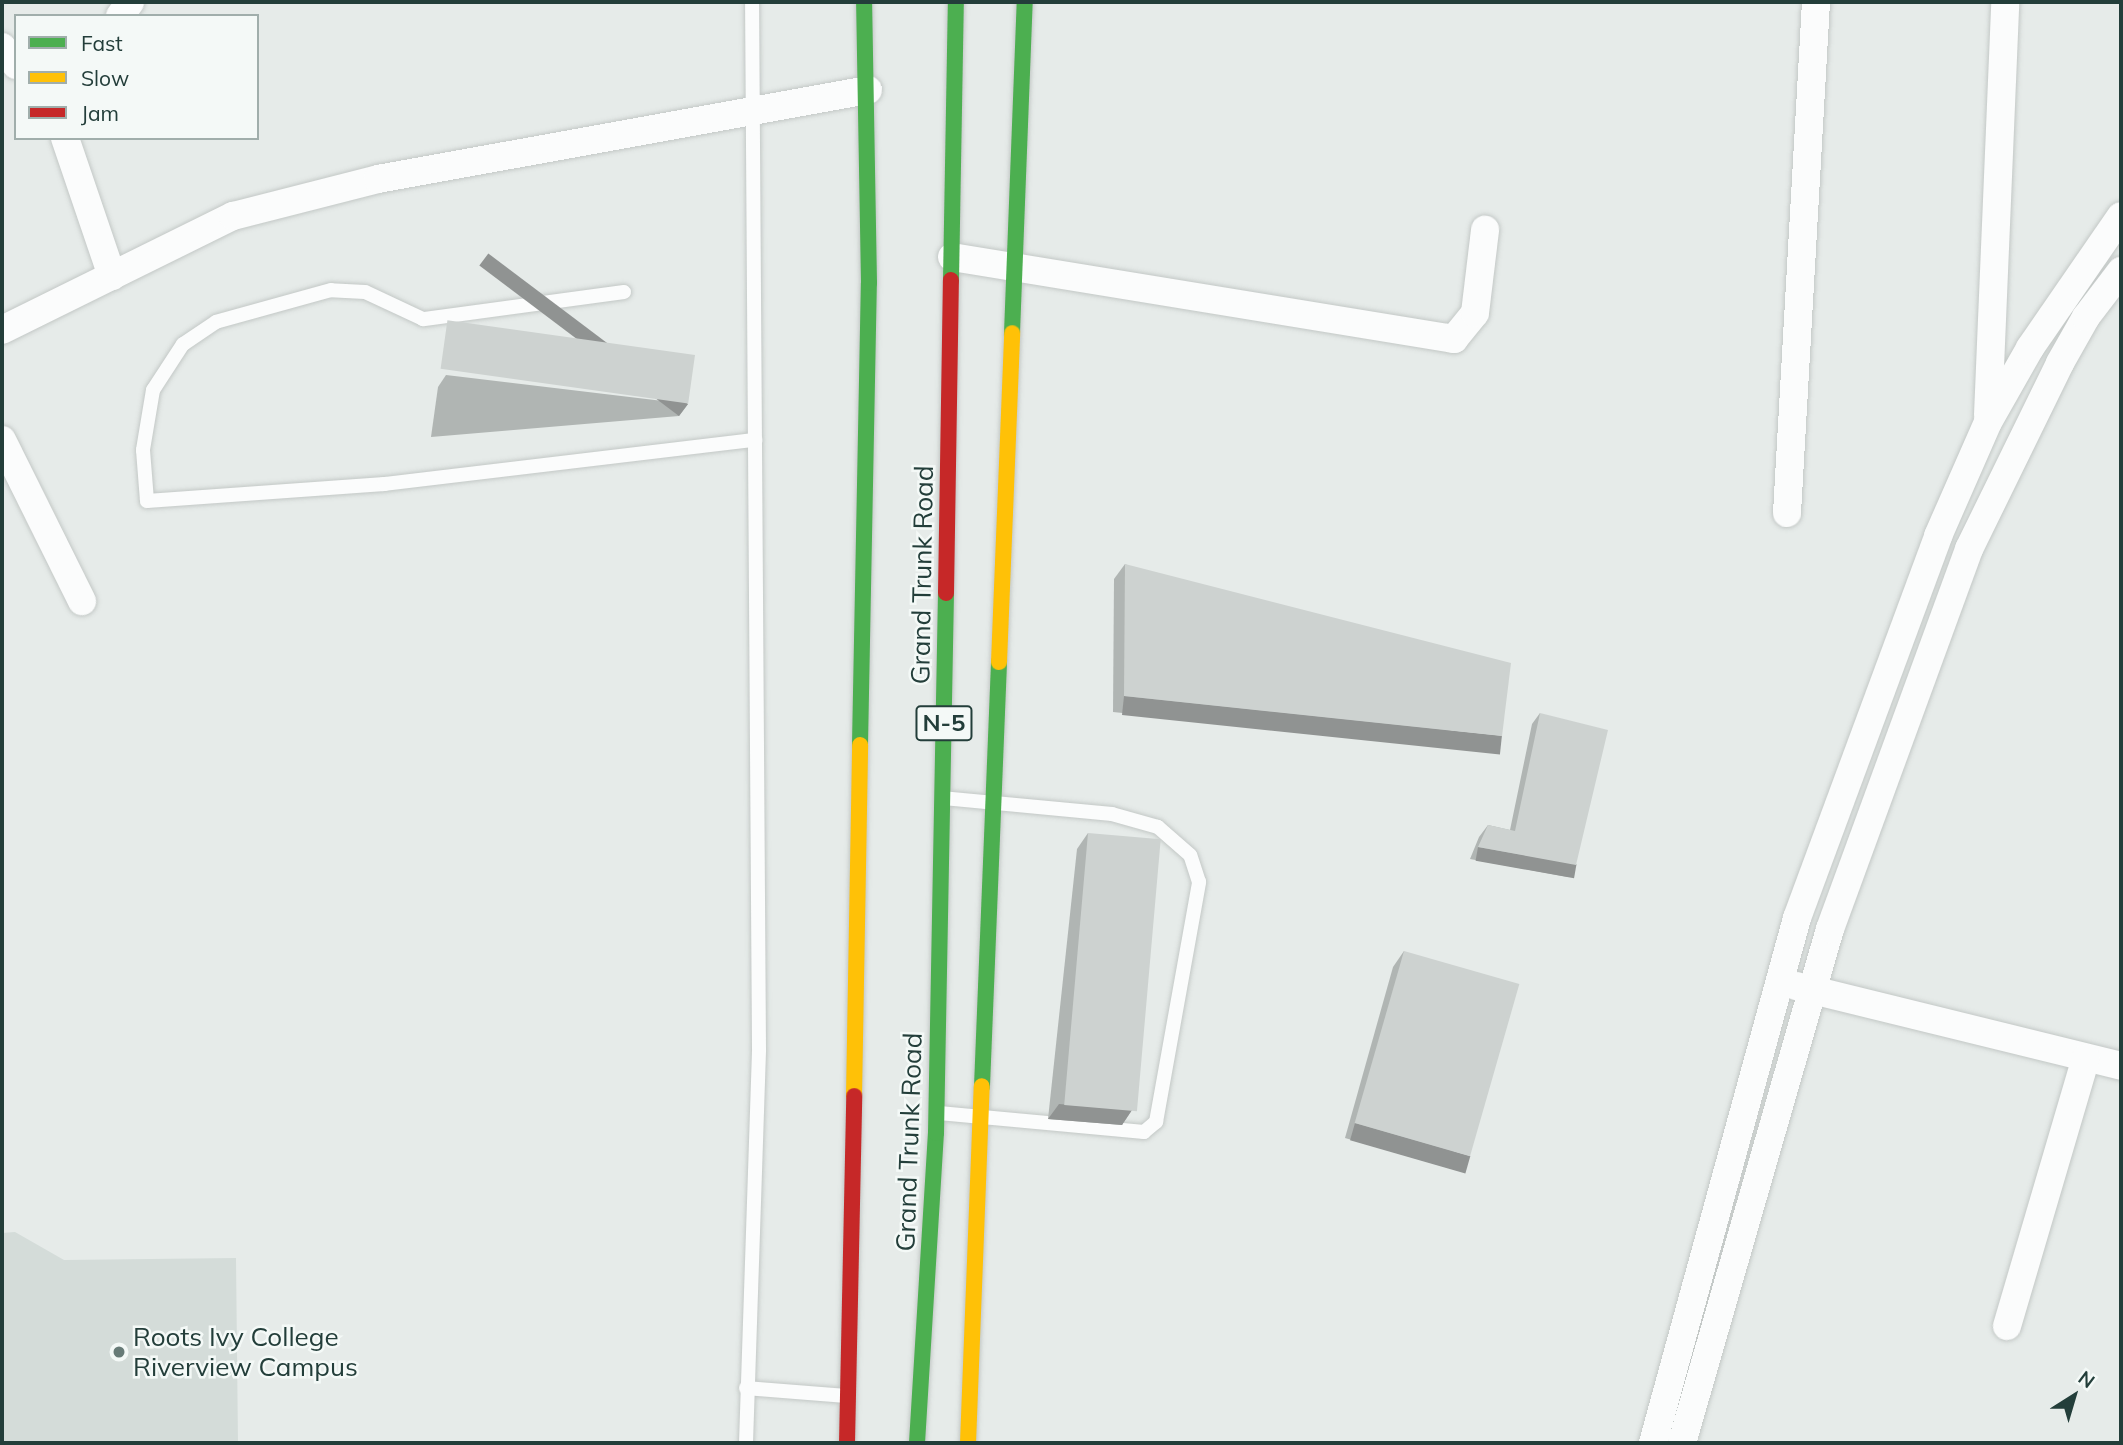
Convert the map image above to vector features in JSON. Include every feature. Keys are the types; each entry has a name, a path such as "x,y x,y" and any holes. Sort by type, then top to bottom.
{"main road":[{"name":"Grand Trunk Road","path":"847,1443 869,311 868,90 864,2"},
{"name":"Grand Trunk Road","path":"917,1443 937,1113 956,2"},
{"path":"968,1443 995,803 1012,267 1025,2"}],"street":[{"path":"1787,513 1816,2"},
{"path":"1988,422 2005,2"},
{"path":"2,47 14,62"},
{"path":"2,330 233,216 378,179 868,90"},
{"path":"66,140 112,276"},
{"path":"1653,1443 1797,918 1938,536 1988,422 2030,348 2118,227"},
{"path":"952,257 1454,339 1475,313 1485,230"},
{"path":"1682,1443 1830,929 1969,549 2086,317 2121,271"},
{"path":"1988,422 2020,444"},
{"path":"2,440 82,601"},
{"path":"1779,983 2121,1066"},
{"path":"2007,1326 2086,1058"}],"lane":[{"path":"746,1443 759,1049 750,111 752,2"},
{"path":"624,292 423,319 365,292 331,290 216,322 183,344 153,390 143,450 147,501 383,484 755,440"},
{"path":"937,1113 1144,1132 1156,1122 1199,882 1189,855 1158,827 1112,814 943,797"},
{"path":"747,1388 849,1396"}],"shaded area":[{"name":"Roots Ivy College Riverview Campus","path":"15,1232 64,1260 236,1258 238,1443 2,1443 2,1233"}],"building":[{"path":"447,320 695,355 688,404 441,369"},
{"path":"1125,564 1511,663 1502,736 1124,696"},
{"path":"1540,713 1608,730 1576,865 1478,847 1488,825 1515,831"},
{"path":"1088,833 1161,839 1137,1111 1064,1105"},
{"path":"1404,951 1519,984 1470,1156 1355,1123"}],"traffic: fast":[{"path":"860,745 869,283 864,2"},
{"path":"951,280 956,2"},
{"path":"1012,333 1025,2"},
{"path":"917,1443 936,1133 946,593"},
{"path":"982,1086 999,662"}],"traffic: slow":[{"path":"999,662 1012,333"},
{"path":"854,1096 860,745"},
{"path":"968,1443 982,1086"}],"traffic: jam":[{"path":"946,593 951,280"},
{"path":"847,1443 854,1096"}],"place":[{"name":"Roots Ivy College Riverview Campus","path":"119,1352"}]}
